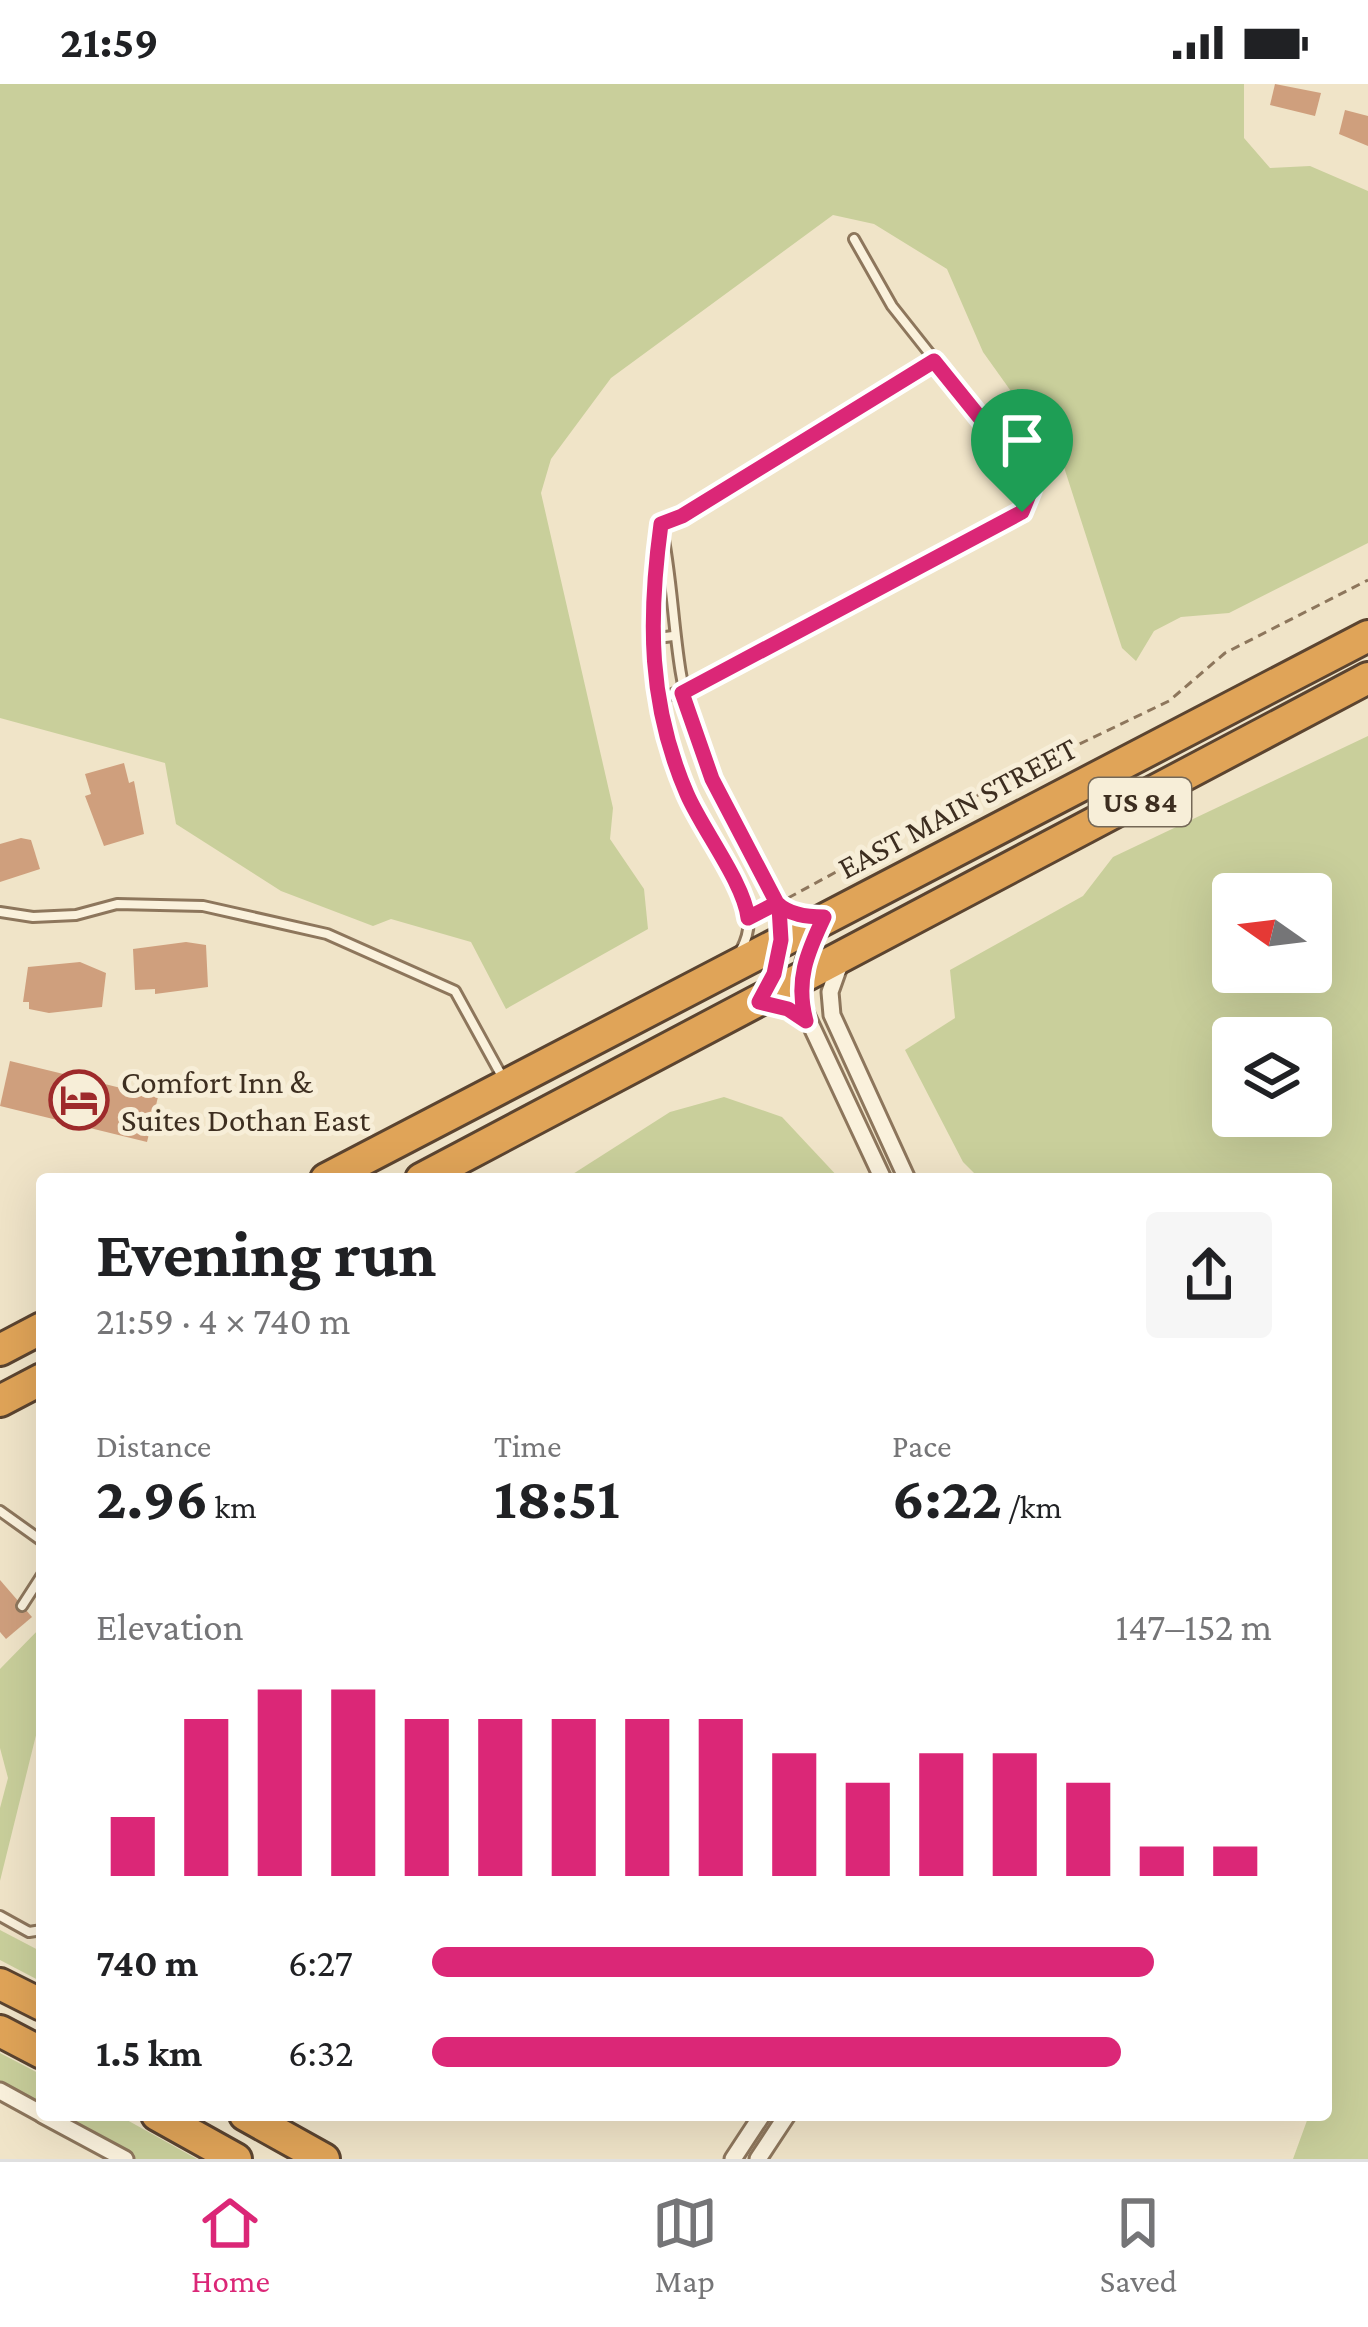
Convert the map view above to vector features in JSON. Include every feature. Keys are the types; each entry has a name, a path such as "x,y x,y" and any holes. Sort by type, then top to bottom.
{"highway":[{"name":"EAST MAIN STREET","path":"337,1173 732,965 802,922 1368,636"},
{"name":"US 84","path":"433,1173 1368,678"},
{"path":"0,1350 36,1331"},
{"path":"0,1401 36,1382"},
{"path":"0,1984 36,2003"},
{"path":"0,2031 36,2050"},
{"path":"168,2121 236,2159"},
{"path":"256,2121 325,2159"}],"street":[{"path":"802,922 806,1021 881,1173"},
{"path":"842,958 830,992 832,1015 904,1173"},
{"path":"759,1002 788,1009 806,1021"},
{"path":"0,2092 36,2111"},
{"path":"54,2121 125,2159"},
{"path":"733,2159 758,2121"},
{"path":"758,2159 780,2121"}],"lane":[{"path":"657,702 996,528 1031,502 1022,470 934,361 876,281 854,239"},
{"path":"661,524 682,516 934,361"},
{"path":"661,524 682,693 712,779 778,905 802,922"},
{"path":"661,524 650,639 657,702 688,795 747,908 748,929 732,965"},
{"path":"650,639 673,636"},
{"path":"0,913 76,915 117,904 203,906 327,934 455,991 527,1124"},
{"path":"778,905 802,922"},
{"path":"759,1002 802,922"},
{"path":"0,1511 36,1537"},
{"path":"22,1606 36,1584"},
{"path":"0,1916 29,1932 36,1931"}],"path":[{"path":"778,905 1015,775 1169,701 1225,653 1368,580"}],"green space":[{"path":"0,84 1244,84 1244,138 1270,168 1310,166 1368,191 1368,543 1229,613 1181,617 1154,631 1136,661 1122,648 1063,464 983,352 947,269 874,224 833,215 611,378 551,459 541,493 613,808 610,839 644,889 648,929 506,1009 471,942 391,919 373,926 281,891 176,824 165,763 0,718"},
{"path":"1368,736 1368,2159 1293,2159 1307,2121 1332,2121 1332,1173 974,1173 963,1162 905,1050 955,1018 950,970 1083,896 1113,857"},
{"path":"724,1097 782,1117 834,1173 574,1173 670,1112"},
{"path":"36,1632 36,1735 0,1881 0,1808 8,1778 0,1748 0,1669"},
{"path":"0,1930 36,1949 36,1979 0,1960"},
{"path":"0,2053 36,2072 36,2105 0,2086"},
{"path":"65,2121 129,2121 197,2159 134,2159"}],"building":[{"path":"1275,84 1321,93 1315,116 1270,105"},
{"path":"1345,110 1368,116 1368,146 1339,134"},
{"path":"124,763 129,783 134,781 144,834 104,846 85,796 91,794 85,774"},
{"path":"31,840 40,869 0,882 0,844"},
{"path":"186,942 206,945 208,987 155,994 155,989 135,990 133,949"},
{"path":"80,962 106,973 102,1007 49,1013 29,1009 29,1002 23,1002 28,967"},
{"name":"Comfort Inn & Suites Dothan East","path":"10,1061 158,1097 147,1142 0,1106"},
{"path":"0,1580 32,1617 6,1639 0,1632"}],"place":[{"name":"Comfort Inn & Suites Dothan East","path":"79,1100"}],"route":[{"path":"1022,512 682,693 712,779 779,907 781,940 774,974 759,1002 788,1009 806,1021 800,992 804,962 824,917 794,914 777,903 748,918 688,795 657,702 650,639 661,524 682,516 934,361 1022,470 1031,490 1031,502 1022,512"}]}
